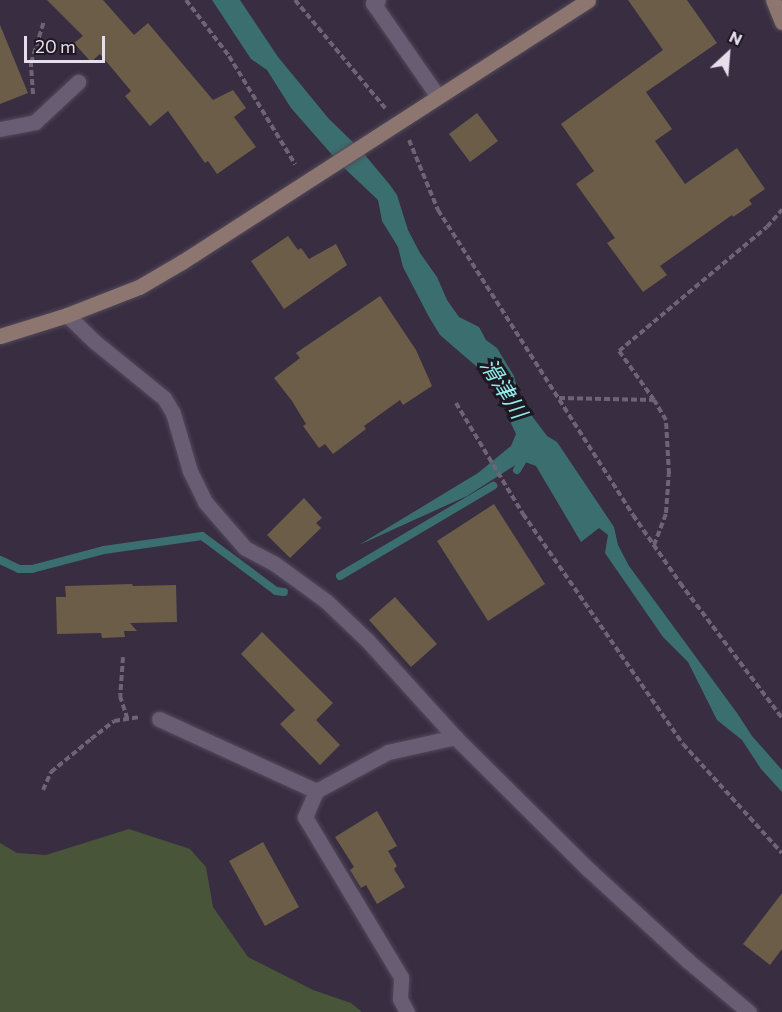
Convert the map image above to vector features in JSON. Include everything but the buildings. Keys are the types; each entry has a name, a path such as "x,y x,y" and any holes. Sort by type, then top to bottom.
{"street":[{"path":"0,336 67,315 148,282 588,0"},
{"path":"773,0 782,22"},
{"path":"374,1 437,95"},
{"path":"0,129 35,122 78,82"},
{"path":"67,315 94,342 164,398 173,413 190,471 205,502 219,521 245,548 275,564 326,602 368,641 455,737 587,868 687,960 749,1012"},
{"path":"159,719 316,791"},
{"path":"407,1012 400,999 401,977 305,817 316,791 388,752 455,737"}],"path":[{"path":"186,0 229,56 311,179"},
{"path":"295,0 418,157 438,210 558,398 654,545 782,718"},
{"path":"35,122 31,63 44,21"},
{"path":"654,545 666,513 669,474 666,420 619,351 767,227 782,210"},
{"path":"558,398 654,400"},
{"path":"456,403 524,514 683,744 782,853"},
{"path":"123,657 120,696 127,718"},
{"path":"43,790 51,772 114,721 127,718 159,719"}],"shaded area":[{"path":"129,829 190,849 206,867 213,907 248,957 313,990 351,1003 362,1012 0,1012 0,843 17,853 46,855"}],"water":[{"name":"滑津川","path":"212,0 240,0 278,57 329,119 360,149 390,185 397,195 408,230 420,253 437,277 447,300 459,317 479,327 486,340 497,348 514,376 520,400 547,436 557,442 614,527 618,545 629,566 752,736 782,770 782,792 761,769 742,740 717,720 688,662 663,637 605,553 608,535 599,528 581,542 536,466 525,462 517,464 467,496 359,545 478,473 511,446 516,434 509,419 509,405 484,373 440,335 403,267 398,247 382,221 378,200 341,165 291,108 267,70 251,59"}],"waterway":[{"path":"517,470 526,455"},
{"path":"340,576 493,486"},
{"path":"0,560 19,569 32,569 104,550 202,536 276,591 284,592"}]}
